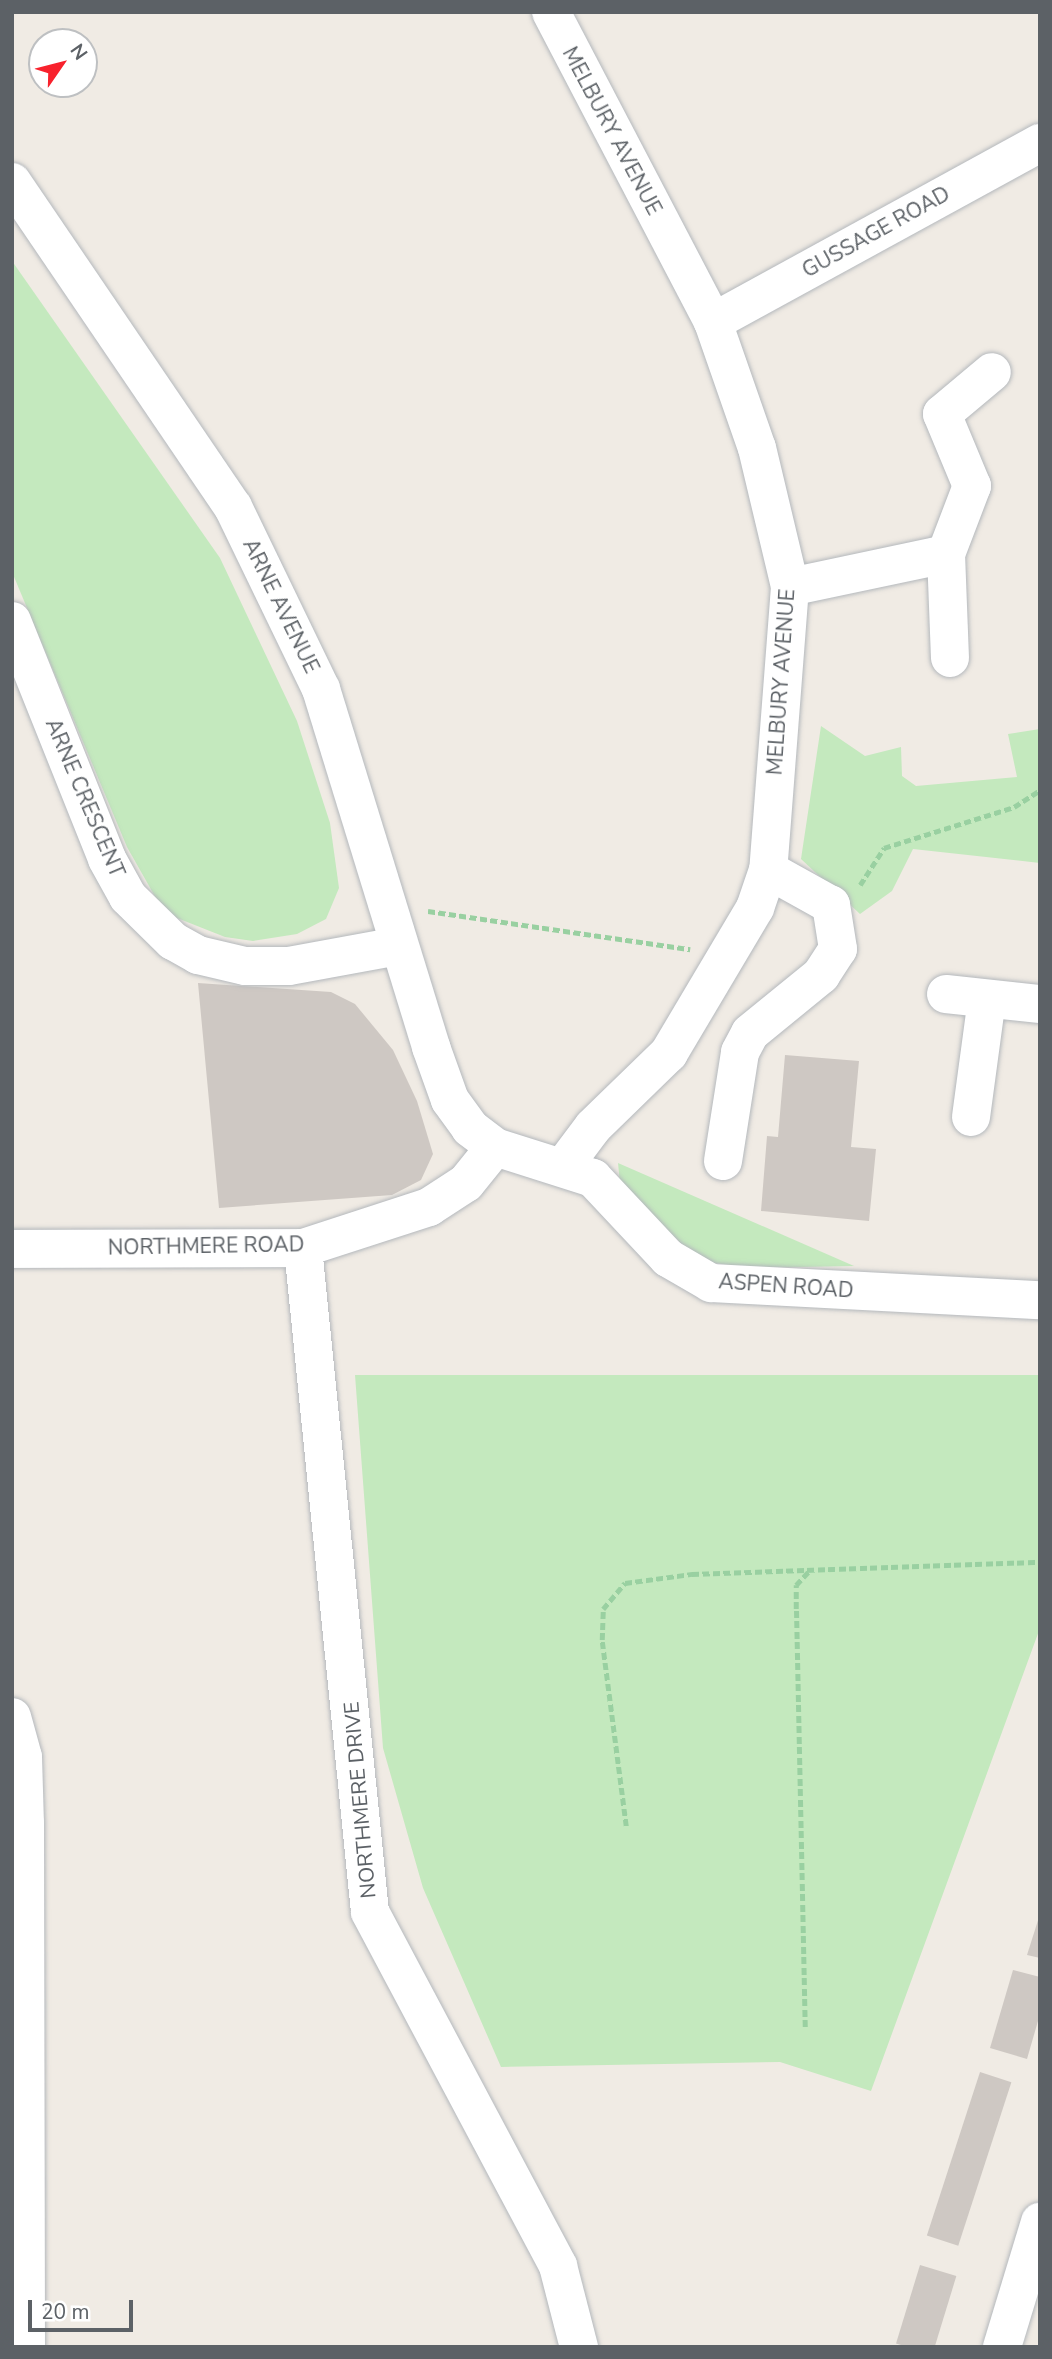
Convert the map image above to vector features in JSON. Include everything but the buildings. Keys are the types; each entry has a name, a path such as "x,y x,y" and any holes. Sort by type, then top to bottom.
{"street":[{"name":"MELBURY AVENUE","path":"551,12 713,322 757,448 790,587 768,870 728,954 669,1053 593,1127 563,1167"},
{"name":"GUSSAGE ROAD","path":"713,322 1040,143"},
{"name":"ARNE AVENUE","path":"12,181 233,507 321,689 398,946 443,1082"},
{"path":"950,658 946,554 972,486 942,414 992,372"},
{"path":"790,587 946,554"},
{"name":"ARNE CRESCENT","path":"12,621 107,859 128,897 173,941 198,955 245,966 289,966 398,946"},
{"path":"723,1161 740,1052 750,1033 832,963 838,918 818,895 768,870"},
{"path":"946,994 1040,1004"},
{"path":"971,1117 987,999"},
{"name":"ASPEN ROAD","path":"443,1082 458,1114 495,1147 593,1178 668,1258 711,1283 1040,1300"},
{"name":"NORTHMERE ROAD","path":"12,1249 303,1248 429,1207 467,1183 495,1147"},
{"name":"NORTHMERE DRIVE","path":"303,1248 370,1912 558,2266 579,2347"},
{"path":"12,1717 23,1757 26,1823 26,2347"},
{"path":"1003,2347 1040,2222"}],"path":[{"path":"838,918 884,848 1014,807 1040,790"},
{"path":"386,905 728,954"},
{"path":"626,1826 602,1640 603,1609 615,1589 692,1574 1040,1562"},
{"path":"805,2027 796,1585 808,1571"}],"green space":[{"path":"12,261 220,558 297,721 330,823 339,888 326,919 297,934 253,941 225,937 177,918 157,900 127,847 12,572"},
{"path":"821,726 865,756 901,747 902,776 916,786 1017,777 1008,734 1040,729 1040,863 913,849 892,891 860,914 801,859"},
{"path":"618,1163 854,1266 745,1268 698,1260 620,1184"},
{"path":"355,1375 1040,1375 1040,1628 871,2091 780,2062 501,2067 423,1888 383,1748"}]}
